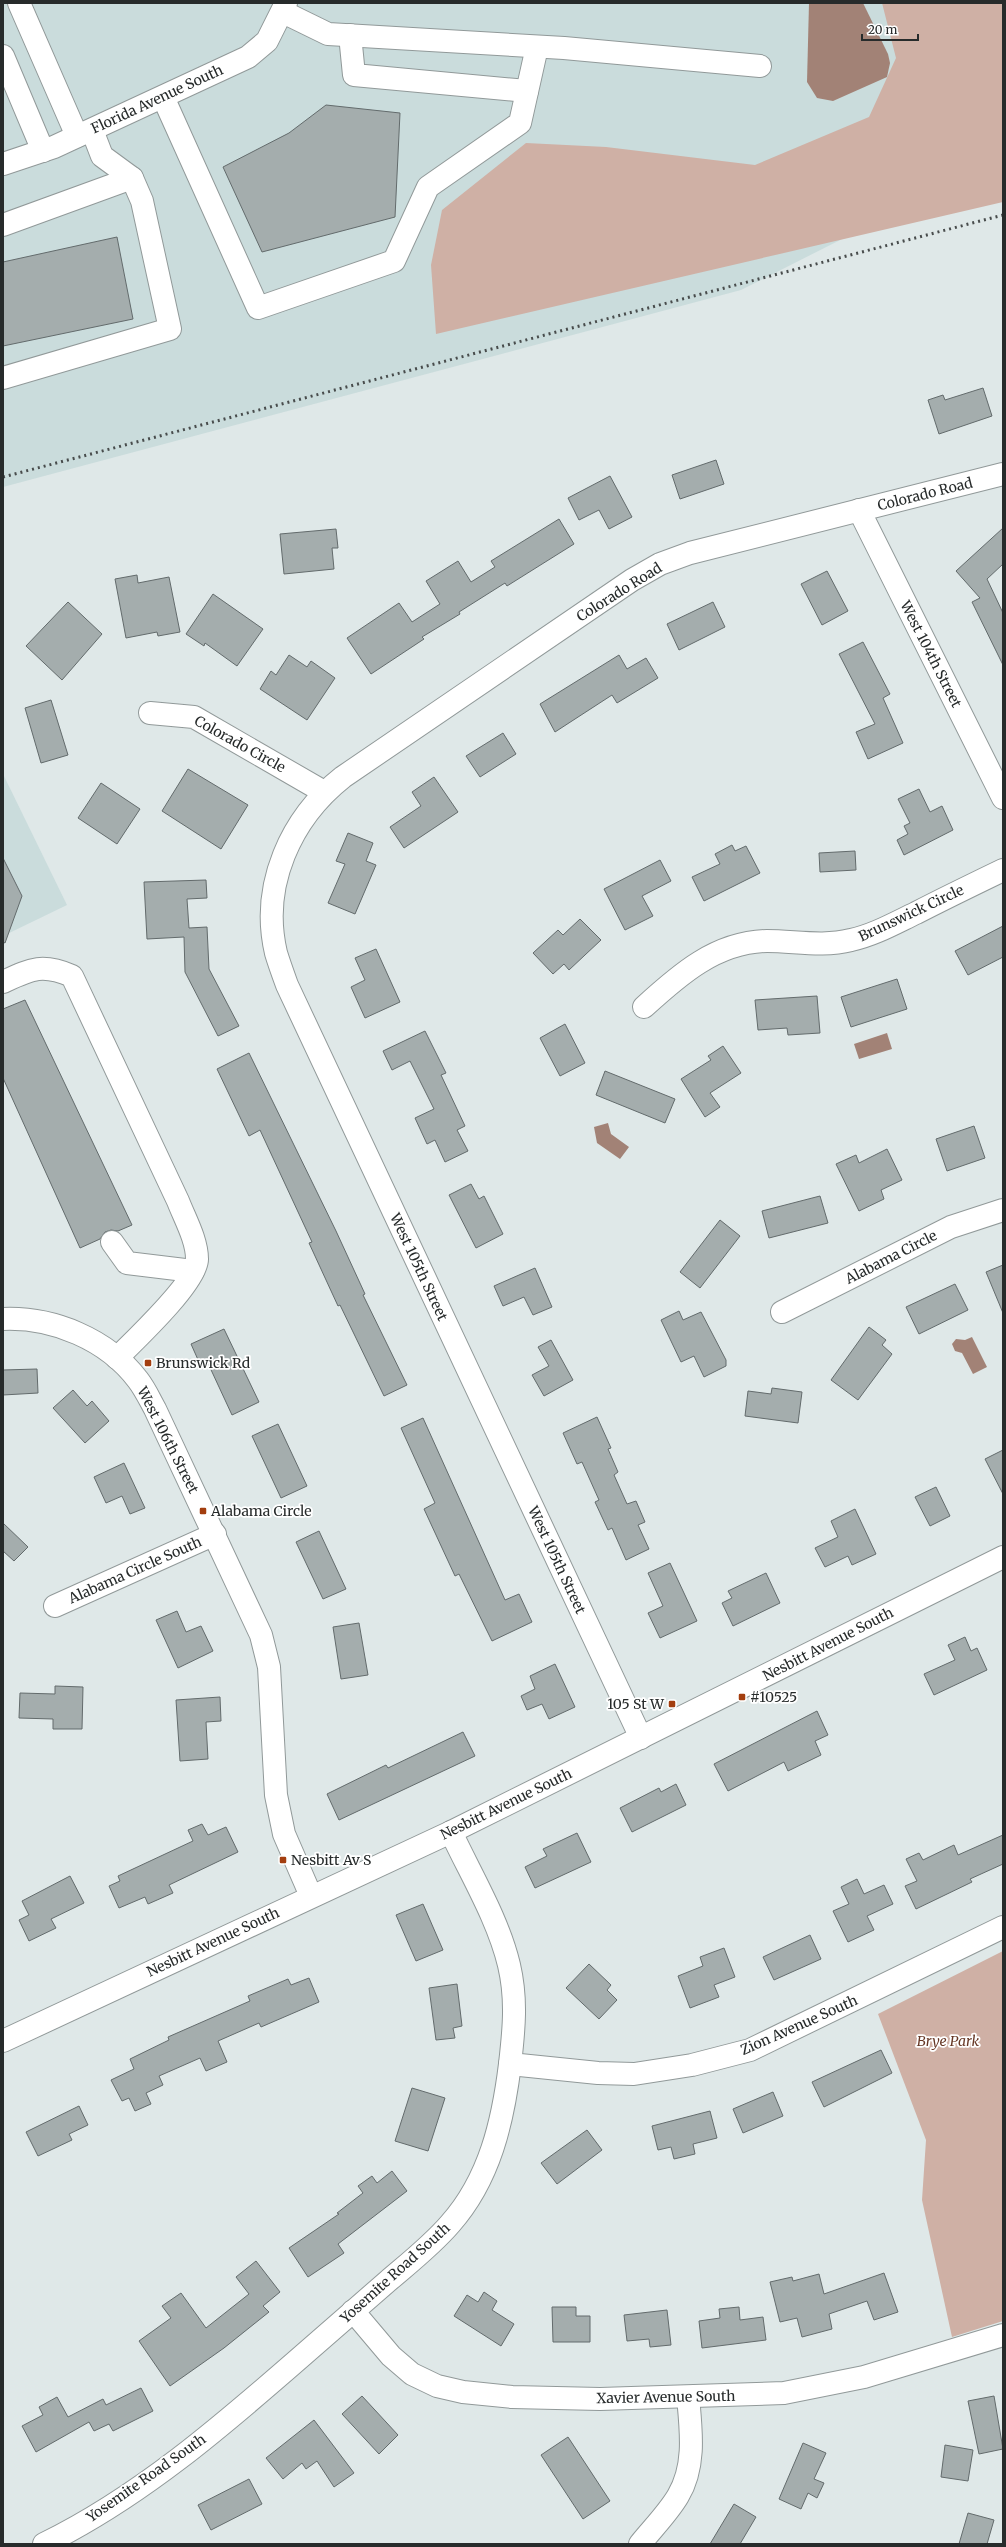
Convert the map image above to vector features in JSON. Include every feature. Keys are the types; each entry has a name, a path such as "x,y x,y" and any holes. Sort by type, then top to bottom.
{"street":[{"path":"3,378 170,329 142,201 132,178 102,156 85,133 19,3"},
{"path":"285,7 328,34 536,47 760,66"},
{"name":"Florida Avenue South","path":"3,164 43,151 85,133 248,57 267,41 285,7"},
{"path":"350,35 354,75 527,91"},
{"path":"163,97 258,308 394,261 428,187 520,123 536,47"},
{"path":"3,56 43,151"},
{"path":"3,225 132,178"},
{"name":"Colorado Road","path":"324,792 632,580 660,564 690,553 1003,474"},
{"name":"West 104th Street","path":"860,510 1003,798"},
{"name":"Colorado Circle","path":"150,713 194,717 324,792"},
{"name":"West 105th Street","path":"324,792 297,826 283,855 275,887 272,920 275,946 287,985 641,1738"},
{"name":"Brunswick Circle","path":"644,1007 678,976 704,957 734,946 765,941 824,944 851,940 878,931 1003,870"},
{"path":"3,982 29,969 52,968 72,976 178,1201 198,1260 189,1282 117,1358"},
{"name":"Alabama Circle","path":"782,1312 951,1228 1003,1210"},
{"path":"112,1242 127,1263 193,1271"},
{"name":"West 106th Street","path":"3,1319 22,1318 56,1324 87,1337 117,1358 138,1380 155,1409 261,1635 269,1667 276,1795 284,1834 311,1896"},
{"name":"Alabama Circle South","path":"55,1606 214,1534"},
{"name":"Nesbitt Avenue South","path":"3,2041 451,1832 1003,1556"},
{"name":"Yosemite Road South","path":"44,2544 120,2500 183,2456 243,2408 451,2224 476,2189 493,2149 505,2107 515,2028 515,1995 508,1963 498,1932 451,1832"},
{"name":"Zion Avenue South","path":"510,2064 598,2073 634,2074 692,2065 750,2050 1003,1927"},
{"name":"Xavier Avenue South","path":"354,2311 391,2356 412,2374 437,2386 463,2392 512,2397 600,2399 760,2396 825,2386 1003,2335"},
{"path":"640,2544 678,2496 688,2470 692,2442 688,2397"}],"shaded area":[{"path":"3,3 900,3 924,123 866,227 741,290 3,487"},
{"path":"809,3 863,3 888,54 890,63 887,77 833,101 817,98 807,82"},
{"path":"3,774 67,905 3,936"},
{"path":"887,1033 892,1049 859,1059 854,1044"},
{"path":"608,1123 611,1134 629,1147 620,1159 597,1143 594,1127"},
{"path":"972,1337 987,1367 973,1374 962,1353 955,1351 952,1344 956,1339 965,1340"}],"green space":[{"path":"882,3 1003,3 1003,202 436,334 431,265 442,210 526,143 606,147 755,165 869,117 896,58"},
{"name":"Brye Park","path":"1003,1951 1003,2321 952,2337 922,2200 926,2140 878,2014"}],"building":[{"path":"326,105 400,113 395,217 262,252 223,167 289,133"},
{"path":"117,237 133,319 3,346 3,262"},
{"path":"983,388 992,416 939,434 928,400 943,395 945,400"},
{"path":"716,460 724,484 680,499 672,475"},
{"path":"610,476 632,517 609,529 599,510 579,520 568,498"},
{"path":"559,519 574,544 507,586 505,583 459,612 460,614 422,637 424,639 371,674 347,638 399,603 412,622 440,604 426,581 458,561 471,582 495,567 491,561"},
{"path":"1003,528 1003,564 987,579 1003,613 1003,665 972,602 980,598 956,571"},
{"path":"336,529 338,548 332,548 334,569 284,574 280,534"},
{"path":"827,571 848,611 822,625 801,584"},
{"path":"137,575 138,583 169,577 180,632 158,636 157,632 126,638 115,579"},
{"path":"213,594 263,629 237,666 205,643 204,646 186,634"},
{"path":"68,602 102,634 62,680 26,646"},
{"path":"713,602 725,627 679,650 667,624"},
{"path":"863,642 890,694 883,698 903,743 868,759 856,732 875,724 839,654"},
{"path":"289,655 307,667 311,661 335,678 307,720 260,689 271,671 276,675"},
{"path":"619,655 627,669 646,658 658,678 617,703 612,695 555,732 540,704"},
{"path":"51,700 68,755 41,763 25,708"},
{"path":"503,733 516,754 480,777 466,756"},
{"path":"188,769 248,805 221,849 162,811"},
{"path":"434,777 458,812 404,848 390,827 421,806 412,792"},
{"path":"101,783 140,809 117,844 78,818"},
{"path":"919,789 930,812 942,806 953,830 904,855 897,840 908,834 904,826 910,823 898,799"},
{"path":"348,833 373,843 366,861 376,865 355,914 328,903 345,864 336,861"},
{"path":"732,845 735,851 746,846 760,873 704,901 692,877 720,864 715,854"},
{"path":"855,851 856,870 820,872 819,853"},
{"path":"3,858 22,896 5,943 3,942"},
{"path":"660,860 671,881 642,896 653,916 625,930 604,889"},
{"path":"206,880 207,898 187,899 189,928 207,927 209,969 239,1026 218,1036 185,972 184,937 147,939 144,882"},
{"path":"580,919 601,940 569,970 564,964 553,974 533,953 558,930 563,935"},
{"path":"1003,926 1003,957 968,975 955,951"},
{"path":"376,949 400,1002 365,1018 351,987 365,980 355,958"},
{"path":"897,979 907,1009 851,1027 841,997"},
{"path":"817,996 820,1033 788,1035 787,1028 758,1030 755,1000"},
{"path":"25,1000 132,1225 118,1231 111,1230 105,1232 100,1239 80,1248 3,1078 3,1009"},
{"path":"565,1024 585,1063 560,1076 540,1038"},
{"path":"425,1031 446,1073 441,1075 465,1126 457,1130 468,1151 445,1162 435,1140 427,1144 415,1118 434,1109 410,1061 392,1070 383,1051"},
{"path":"723,1046 741,1073 710,1093 720,1107 705,1117 681,1079 711,1060 708,1056"},
{"path":"249,1053 336,1231 365,1294 363,1295 407,1385 384,1396 340,1305 338,1306 309,1243 312,1242 260,1130 249,1136 217,1069"},
{"path":"605,1071 675,1099 665,1123 596,1095"},
{"path":"974,1126 985,1158 947,1171 936,1139"},
{"path":"887,1149 902,1180 881,1190 884,1199 859,1211 836,1164 856,1155 859,1163"},
{"path":"471,1184 479,1199 484,1196 503,1234 476,1248 449,1195"},
{"path":"820,1196 828,1223 769,1238 762,1211"},
{"path":"720,1220 740,1236 700,1288 680,1272"},
{"path":"1003,1265 1003,1313 986,1272"},
{"path":"535,1268 552,1307 533,1315 524,1297 503,1306 494,1286"},
{"path":"955,1284 968,1310 919,1334 906,1307"},
{"path":"679,1311 683,1320 701,1312 726,1360 726,1366 704,1377 694,1356 681,1362 661,1320"},
{"path":"869,1327 886,1340 882,1345 892,1354 858,1400 831,1380"},
{"path":"224,1329 259,1402 232,1415 206,1359 199,1362 191,1344"},
{"path":"551,1340 573,1380 544,1396 532,1375 549,1366 538,1347"},
{"path":"37,1369 38,1393 3,1395 3,1370"},
{"path":"772,1388 802,1392 798,1423 745,1416 748,1391 771,1394"},
{"path":"73,1390 87,1406 92,1401 109,1421 85,1443 53,1408"},
{"path":"597,1417 611,1448 608,1449 618,1472 614,1475 627,1504 636,1501 645,1522 638,1525 649,1549 626,1560 612,1528 608,1530 595,1502 599,1500 582,1462 577,1464 563,1433"},
{"path":"423,1418 505,1600 519,1594 532,1622 492,1641 459,1574 455,1576 424,1509 435,1503 401,1428"},
{"path":"278,1424 307,1486 281,1498 252,1436"},
{"path":"1003,1450 1003,1494 985,1459"},
{"path":"124,1463 145,1508 130,1514 122,1496 106,1503 94,1477"},
{"path":"936,1487 950,1516 930,1526 915,1497"},
{"path":"855,1509 876,1554 852,1565 848,1556 825,1567 815,1548 838,1537 831,1521"},
{"path":"3,1523 28,1547 14,1561 3,1551"},
{"path":"319,1531 346,1589 323,1599 296,1542"},
{"path":"670,1563 697,1621 660,1638 648,1613 663,1606 648,1573"},
{"path":"766,1573 780,1603 733,1626 722,1603 732,1598 728,1591"},
{"path":"177,1611 186,1632 201,1626 213,1651 178,1668 156,1620"},
{"path":"359,1623 368,1675 341,1679 333,1627"},
{"path":"965,1637 971,1651 977,1648 987,1670 934,1695 924,1674 955,1660 948,1645"},
{"path":"555,1664 575,1707 549,1719 542,1704 527,1710 521,1696 535,1689 530,1676"},
{"path":"55,1686 83,1687 82,1729 53,1729 53,1719 19,1718 20,1693 55,1694"},
{"path":"220,1697 221,1721 206,1722 208,1759 180,1761 176,1700"},
{"path":"817,1711 828,1735 815,1741 821,1755 788,1771 784,1762 728,1791 714,1764"},
{"path":"463,1732 475,1756 339,1820 327,1794 386,1765 388,1768"},
{"path":"676,1784 686,1805 632,1832 620,1808 659,1788 661,1792"},
{"path":"202,1824 208,1835 226,1827 238,1852 169,1885 173,1893 148,1904 145,1897 119,1908 109,1886 120,1881 118,1876 193,1841 188,1830"},
{"path":"577,1833 591,1862 535,1888 525,1867 547,1856 543,1849"},
{"path":"1003,1835 1003,1864 970,1879 972,1882 916,1909 905,1886 917,1881 906,1859 919,1853 923,1860 954,1845 958,1855"},
{"path":"70,1876 84,1903 51,1919 56,1928 29,1941 19,1920 29,1915 22,1901"},
{"path":"857,1879 864,1894 884,1885 893,1904 867,1916 874,1930 848,1942 833,1911 849,1904 841,1887"},
{"path":"423,1904 443,1950 416,1961 396,1915"},
{"path":"810,1935 821,1959 774,1980 763,1957"},
{"path":"724,1948 735,1977 714,1985 719,1997 690,2008 678,1976 703,1966 700,1957"},
{"path":"589,1964 611,1985 607,1990 617,2000 599,2019 566,1988"},
{"path":"309,1978 319,2002 261,2027 259,2023 218,2041 227,2062 206,2071 200,2058 159,2076 163,2085 146,2093 151,2104 135,2111 129,2098 122,2101 111,2080 134,2069 130,2059 169,2040 168,2037 250,2001 248,1996 288,1979 291,1985"},
{"path":"457,1984 462,2026 453,2028 455,2038 436,2040 429,1988"},
{"path":"881,2050 892,2073 824,2107 812,2082"},
{"path":"412,2088 445,2098 428,2151 395,2141"},
{"path":"773,2092 783,2116 743,2133 733,2109"},
{"path":"79,2106 88,2125 69,2134 72,2140 38,2156 26,2132"},
{"path":"710,2111 717,2138 693,2144 695,2154 674,2159 671,2147 658,2150 652,2126"},
{"path":"587,2130 602,2150 557,2184 541,2163"},
{"path":"392,2171 407,2191 338,2244 344,2253 308,2277 289,2248 339,2214 337,2213 363,2193 358,2186 372,2176 377,2183"},
{"path":"256,2261 280,2292 263,2306 269,2312 224,2348 170,2386 139,2341 171,2318 162,2306 181,2293 206,2328 249,2294 236,2277"},
{"path":"884,2273 898,2312 874,2320 867,2301 829,2314 832,2329 802,2337 797,2318 780,2322 770,2282 792,2277 793,2281 819,2274 824,2294"},
{"path":"484,2292 497,2301 492,2310 514,2324 501,2346 454,2316 467,2295 478,2302"},
{"path":"552,2307 576,2307 576,2316 590,2316 590,2342 553,2342"},
{"path":"739,2307 740,2320 763,2317 766,2340 702,2348 699,2321 720,2318 719,2309"},
{"path":"667,2310 671,2345 650,2347 649,2339 627,2341 624,2315"},
{"path":"141,2388 153,2411 113,2431 109,2424 94,2431 89,2422 36,2452 22,2426 43,2415 39,2407 57,2397 68,2417 103,2399 106,2405"},
{"path":"362,2396 398,2435 379,2454 342,2414"},
{"path":"994,2396 1003,2449 979,2454 968,2401"},
{"path":"314,2420 354,2473 334,2487 317,2461 306,2469 302,2463 283,2479 266,2458"},
{"path":"568,2437 610,2501 583,2519 541,2455"},
{"path":"803,2443 826,2453 814,2479 824,2483 817,2498 808,2493 801,2509 779,2499"},
{"path":"945,2445 973,2450 968,2481 941,2477"},
{"path":"249,2479 262,2504 211,2530 198,2505"},
{"path":"734,2504 756,2517 740,2544 710,2544"},
{"path":"968,2513 994,2520 987,2544 959,2544"}],"railway":[{"path":"3,477 1003,215"}],"place":[{"name":"Brunswick Rd","path":"148,1363"},
{"name":"Alabama Circle","path":"203,1511"},
{"name":"#10525","path":"742,1697"},
{"name":"105 St W","path":"672,1704"},
{"name":"Nesbitt Av S","path":"283,1860"}]}
